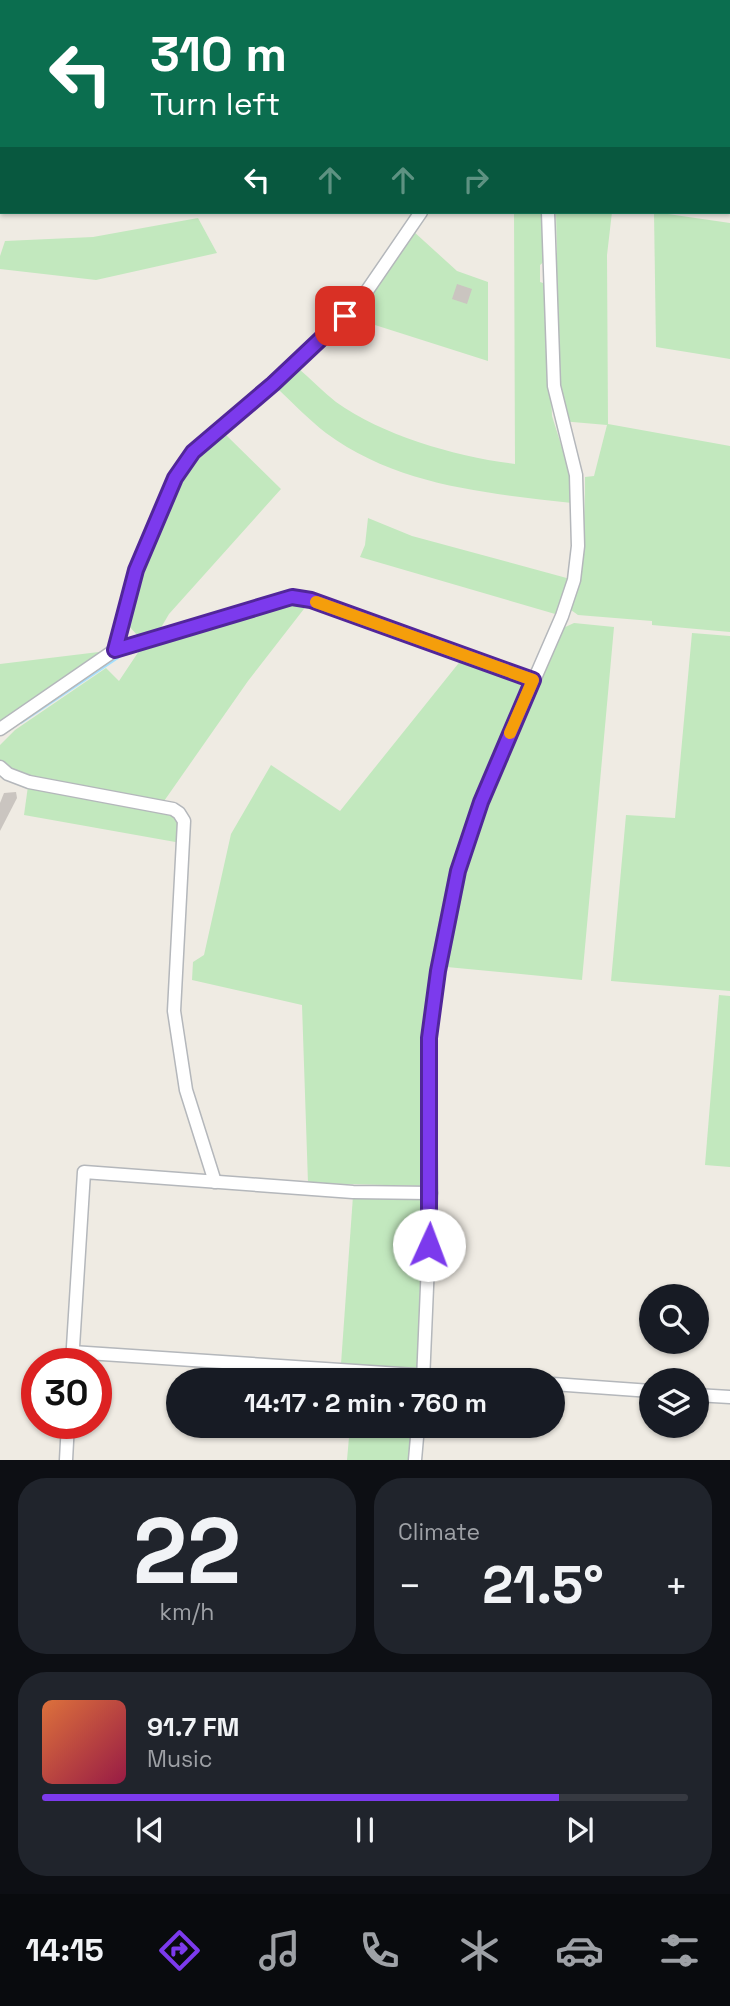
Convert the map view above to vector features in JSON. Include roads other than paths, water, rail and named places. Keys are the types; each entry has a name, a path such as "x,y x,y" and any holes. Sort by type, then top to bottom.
{"street":[{"path":"115,650 136,570 175,478 193,452 325,337 360,301 420,214"},
{"path":"424,1368 431,1192 429,1038 438,971 458,871 481,802 562,616 574,580 578,546 576,475 554,386 548,214"},
{"path":"0,729 115,650 292,597 311,600 533,680"},
{"path":"0,766 8,774 29,782 173,809 184,821 174,1011 187,1090 215,1182"},
{"path":"73,1348 85,1172 353,1192 431,1192"},
{"path":"112,1359 256,1368"},
{"path":"565,1385 639,1390"},
{"path":"709,1396 730,1397"},
{"path":"415,1460 417,1438"},
{"path":"66,1460 67,1439"}],"waterway":[{"path":"208,616 289,591"},
{"path":"21,722 121,655"}]}
